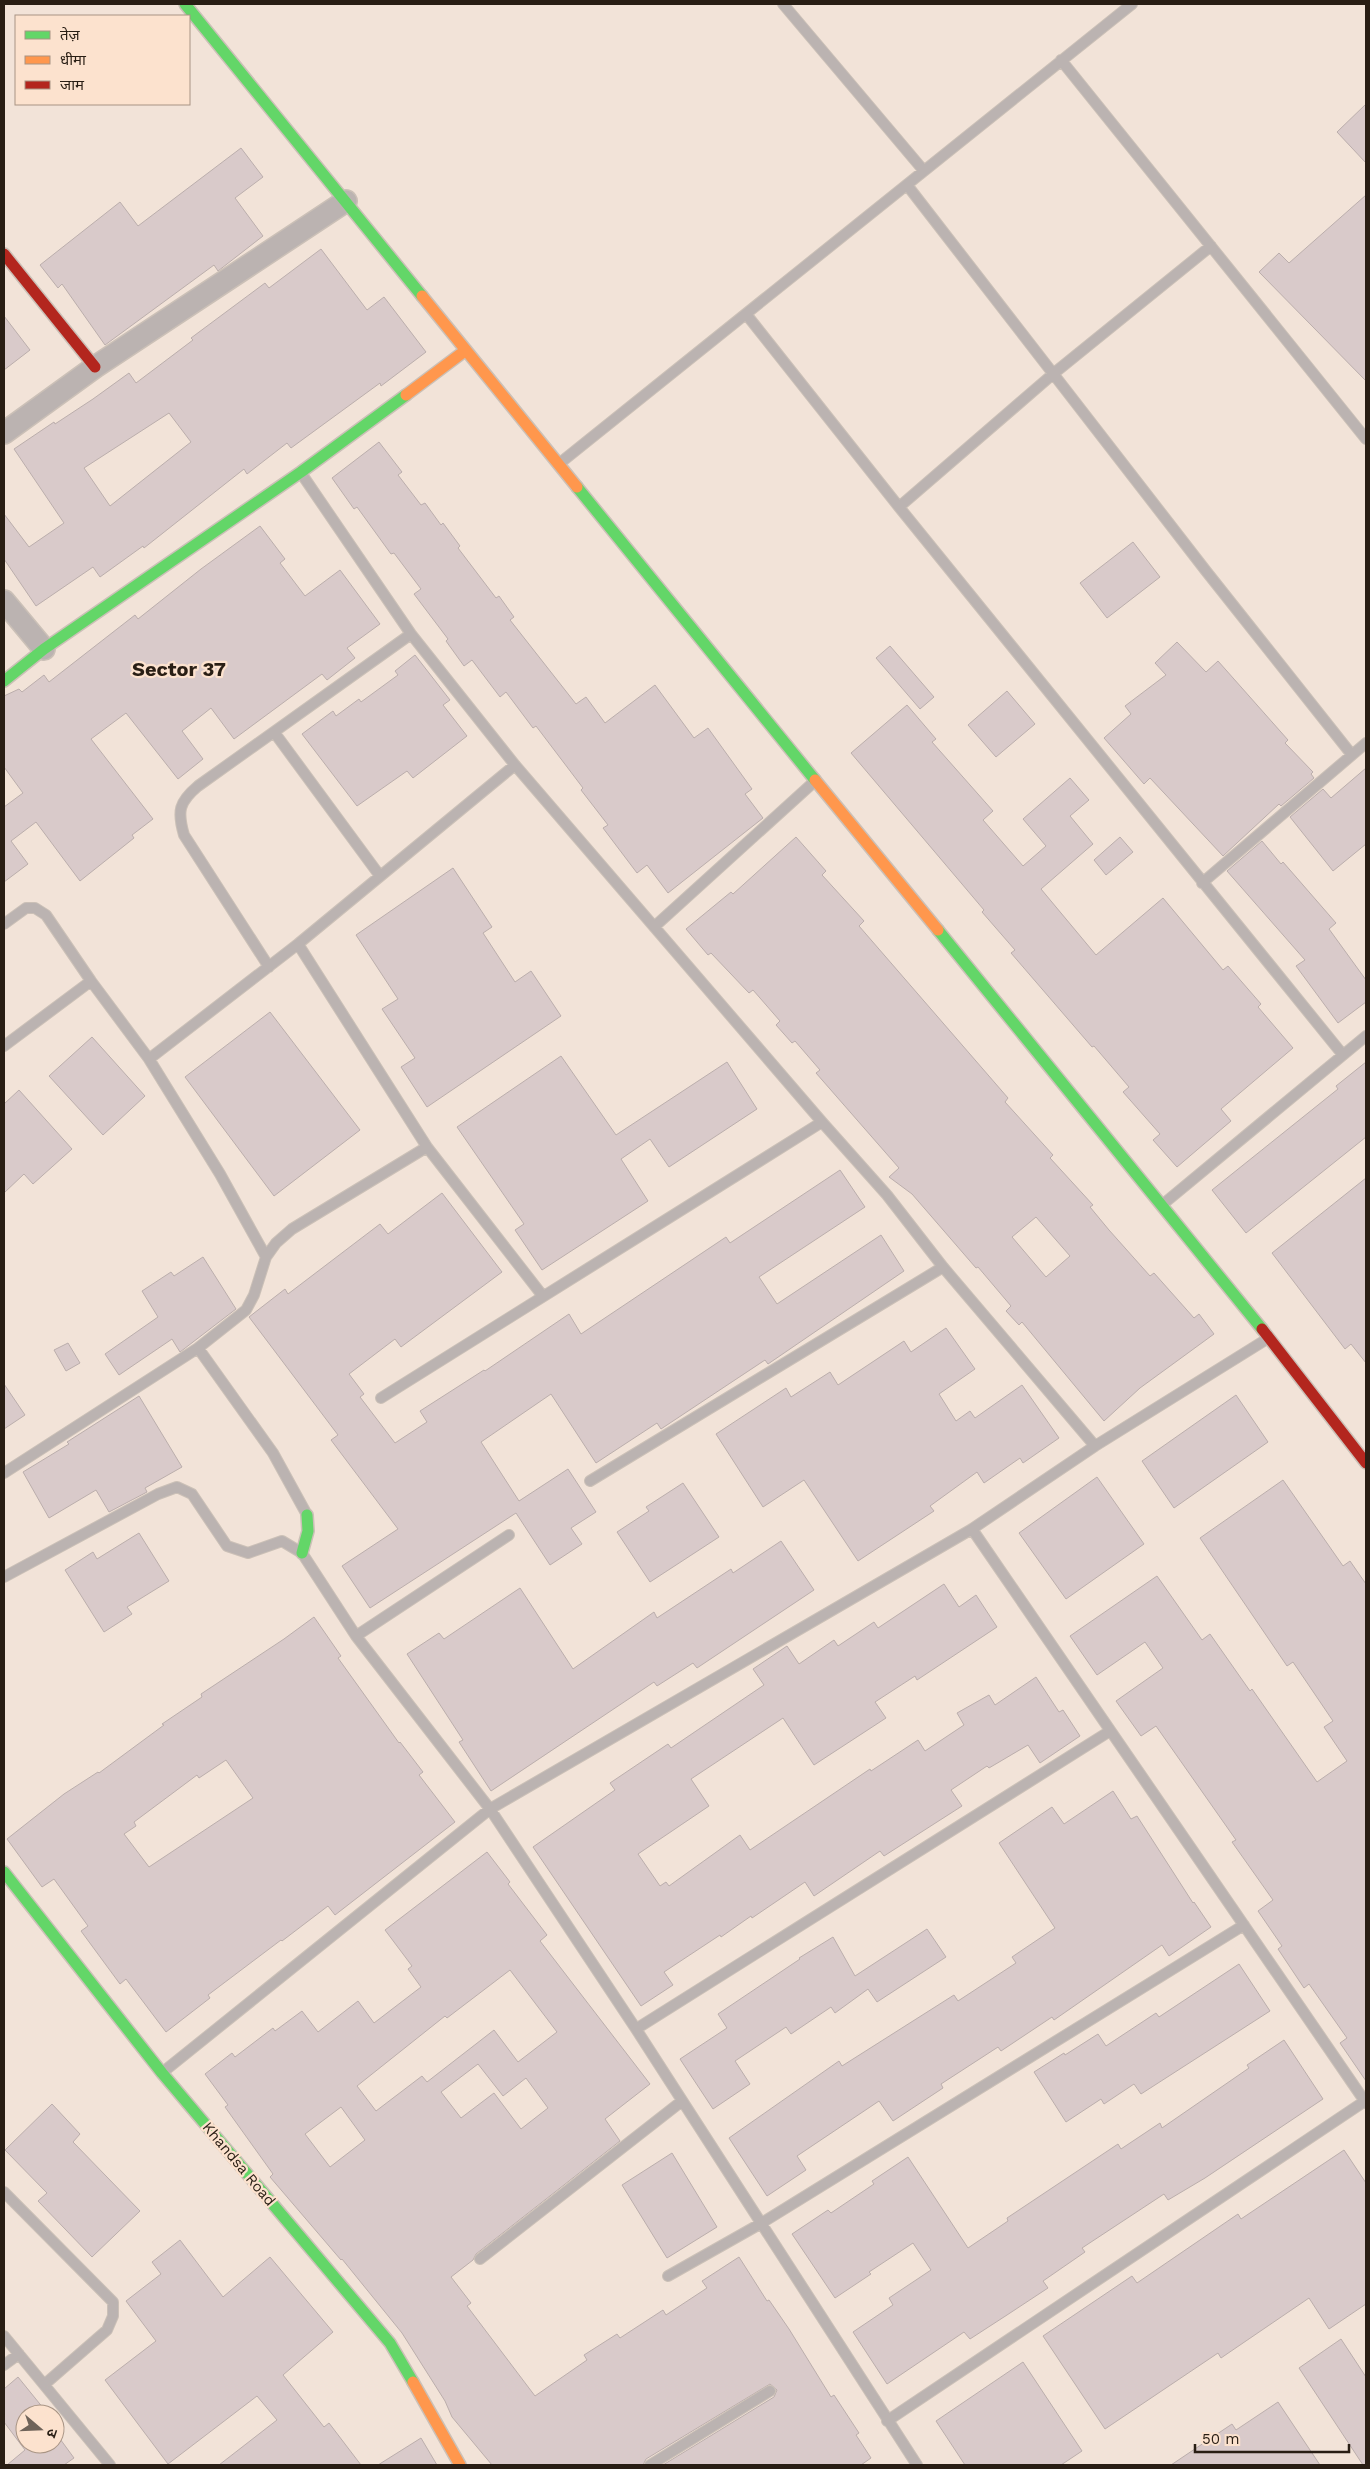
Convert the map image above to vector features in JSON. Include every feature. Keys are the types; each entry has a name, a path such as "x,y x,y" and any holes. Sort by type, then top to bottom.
{"street":[{"path":"186,4 1269,1338 1366,1462"},
{"path":"4,432 95,368 346,202"},
{"path":"4,254 95,368"},
{"path":"4,681 44,649 301,472 466,350"},
{"path":"4,601 44,649"},
{"path":"302,1553 308,1530 307,1516"},
{"name":"Khandsa Road","path":"4,1872 162,2073 390,2343 433,2414 460,2465"}],"lane":[{"path":"783,4 924,171"},
{"path":"559,464 1132,4"},
{"path":"1061,60 1366,439"},
{"path":"907,185 1352,755"},
{"path":"898,507 1053,374 1211,246"},
{"path":"746,314 898,507 1343,1056"},
{"path":"301,472 411,634 515,765 822,1122 888,1195 944,1267 1094,1446"},
{"path":"269,967 184,835 180,817 181,805 188,794 411,634"},
{"path":"274,732 380,876"},
{"path":"1202,883 1366,743"},
{"path":"149,1059 298,944 515,765"},
{"path":"654,927 816,780"},
{"path":"4,924 26,908 41,910 149,1059 220,1174 266,1257"},
{"path":"298,944 427,1146 542,1295"},
{"path":"4,1046 91,981"},
{"path":"1162,1206 1366,1036"},
{"path":"380,1398 542,1295 822,1122"},
{"path":"4,1473 198,1348 246,1310 254,1295 266,1257 276,1243 292,1229 427,1146"},
{"path":"590,1481 944,1267"},
{"path":"162,2073 490,1809 972,1529 1094,1446 1269,1338"},
{"path":"198,1348 273,1453 307,1516"},
{"path":"4,1578 158,1494 177,1487 192,1494 227,1546 248,1553 282,1541 302,1553 356,1636 490,1809 636,2029 917,2465"},
{"path":"887,2421 1366,2102 972,1529"},
{"path":"356,1636 509,1535"},
{"path":"636,2029 1110,1731"},
{"path":"668,2276 760,2224 1244,1925"},
{"path":"480,2260 682,2101"},
{"path":"4,2192 113,2302 112,2316 107,2330 45,2384"},
{"path":"4,2336 110,2465"},
{"path":"4,2365 19,2354"},
{"path":"650,2465 770,2391"}],"building":[{"path":"1366,104 1366,163 1337,132"},
{"path":"241,148 263,177 235,198 263,236 218,271 214,265 105,345 62,284 58,288 40,265 120,202 138,226"},
{"path":"1366,195 1366,381 1259,272 1279,253 1289,263"},
{"path":"321,249 367,310 384,297 426,352 381,386 380,383 291,448 287,443 247,474 244,469 144,548 143,546 100,577 93,567 36,606 4,559 4,514 29,547 64,523 14,449 93,399 129,373 136,383 193,340 191,338 265,283 269,288","holes":["169,413 191,442 110,506 84,468"]},
{"path":"4,316 30,350 4,370"},
{"path":"379,442 402,472 398,475 421,505 425,503 441,525 443,523 460,546 458,548 496,598 499,596 514,617 510,620 576,704 586,697 605,723 655,685 694,738 708,728 752,789 745,794 763,818 668,893 647,865 637,873 603,828 608,825 581,790 583,788 536,726 533,728 506,692 500,697 472,660 464,666 446,641 448,639 414,594 421,589 394,553 391,554 357,507 354,509 332,478"},
{"path":"260,526 285,559 280,563 305,596 340,570 380,624 347,648 355,658 327,680 322,674 234,739 211,708 182,731 203,759 178,779 126,713 91,739 153,819 132,835 134,838 80,881 36,822 11,841 28,864 4,882 4,807 23,793 4,767 4,696 19,689 22,692 44,675 49,682 135,615 138,619 201,569"},
{"path":"1133,542 1160,577 1107,618 1080,583"},
{"path":"1177,642 1206,672 1218,661 1288,740 1285,743 1313,772 1311,774 1314,778 1281,806 1279,804 1223,856 1150,778 1144,784 1104,738 1131,714 1125,706 1166,675 1155,663"},
{"path":"890,646 934,697 920,709 876,658"},
{"path":"415,655 450,700 443,705 467,736 413,778 407,771 357,806 302,734 333,711 336,716 359,699 361,702 398,675 395,671"},
{"path":"1007,691 1035,724 996,757 968,725"},
{"path":"907,705 936,739 932,742 993,811 983,820 1023,866 1046,846 1023,819 1070,778 1089,800 1070,816 1093,844 1041,889 1096,955 1163,898 1223,970 1228,966 1261,1004 1258,1007 1293,1048 1221,1109 1231,1121 1177,1167 1153,1140 1160,1134 1123,1092 1129,1087 1011,953 1015,950 982,912 984,910 851,753"},
{"path":"1366,768 1366,844 1333,871 1290,817 1323,789 1331,798"},
{"path":"796,837 826,871 822,875 864,921 859,926 1008,1098 1005,1102 1053,1155 1050,1158 1093,1205 1090,1207 1109,1230 1150,1276 1154,1273 1194,1318 1199,1314 1214,1334 1140,1388 1104,1421 1022,1322 1019,1325 1006,1311 1011,1306 978,1267 976,1268 912,1194 889,1177 899,1168 816,1073 820,1070 795,1041 792,1043 776,1025 780,1021 753,990 749,993 711,953 708,955 686,929 731,892 733,894","holes":["1036,1217 1070,1256 1046,1277 1012,1237"]},
{"path":"1120,837 1133,852 1106,875 1094,860"},
{"path":"1262,841 1281,864 1283,862 1336,923 1329,929 1366,980 1366,1002 1338,1023 1296,966 1305,960 1227,871"},
{"path":"453,868 492,927 483,933 515,982 531,971 561,1016 427,1107 401,1067 415,1058 382,1009 398,999 356,935"},
{"path":"270,1012 360,1130 274,1196 185,1077"},
{"path":"92,1037 145,1096 103,1135 49,1076"},
{"path":"561,1056 616,1135 727,1062 757,1109 669,1167 650,1139 621,1159 648,1201 542,1270 515,1230 524,1224 457,1127"},
{"path":"1366,1062 1366,1137 1246,1233 1212,1190 1338,1089 1336,1086"},
{"path":"19,1090 72,1149 33,1184 24,1174 4,1193 4,1104"},
{"path":"840,1170 865,1207 759,1277 777,1304 881,1235 904,1271 768,1364 765,1360 661,1429 657,1423 596,1463 551,1394 481,1442 519,1501 568,1469 596,1512 571,1528 582,1544 550,1565 516,1513 370,1608 342,1566 398,1529 331,1440 338,1435 249,1317 285,1289 288,1294 380,1224 388,1234 442,1193 502,1272 401,1347 395,1339 349,1374 364,1394 360,1397 395,1443 427,1422 420,1411 485,1371 569,1314 581,1334 726,1237 730,1243"},
{"path":"1366,1178 1366,1363 1351,1344 1345,1349 1272,1253"},
{"path":"203,1257 236,1309 180,1352 172,1339 119,1375 105,1354 158,1317 142,1291 171,1272 174,1276"},
{"path":"946,1328 975,1369 939,1394 956,1421 970,1411 975,1418 1022,1385 1059,1438 1023,1463 1020,1458 984,1483 977,1472 930,1506 934,1511 858,1561 804,1480 763,1507 716,1434 786,1388 791,1397 830,1372 838,1385 904,1341 911,1352"},
{"path":"68,1343 80,1363 66,1371 54,1350"},
{"path":"4,1384 25,1415 4,1429"},
{"path":"1236,1395 1268,1442 1174,1508 1142,1461"},
{"path":"139,1396 182,1467 145,1488 147,1492 109,1512 96,1490 49,1518 23,1472 69,1444 67,1442"},
{"path":"1097,1477 1144,1544 1066,1599 1019,1533"},
{"path":"1283,1480 1343,1566 1350,1561 1366,1584 1366,2081 1340,2043 1347,2038 1309,1984 1304,1988 1278,1949 1282,1946 1258,1911 1273,1900 1232,1842 1236,1840 1156,1726 1141,1736 1116,1701 1163,1668 1145,1642 1097,1675 1070,1636 1157,1576 1202,1640 1210,1634 1250,1691 1252,1689 1317,1782 1347,1761 1324,1727 1333,1721 1293,1662 1287,1666 1200,1538"},
{"path":"683,1483 719,1537 650,1582 617,1532 649,1511 646,1507"},
{"path":"139,1533 169,1581 127,1607 132,1614 104,1632 65,1570 93,1552 97,1559"},
{"path":"781,1541 814,1590 697,1668 693,1663 657,1686 654,1682 491,1791 459,1742 463,1740 407,1654 439,1633 444,1639 520,1588 573,1669 654,1612 657,1618 731,1569 733,1573"},
{"path":"944,1584 959,1607 976,1595 997,1627 917,1680 915,1676 875,1702 886,1718 814,1765 783,1718 691,1779 709,1806 638,1854 660,1886 666,1882 669,1886 740,1835 750,1850 870,1769 871,1771 918,1740 925,1751 964,1725 957,1713 989,1695 995,1705 1036,1677 1059,1712 1063,1710 1080,1736 1040,1763 1028,1745 989,1768 987,1766 951,1790 962,1806 884,1856 880,1851 814,1896 805,1882 752,1918 751,1916 721,1937 720,1935 664,1972 673,1985 641,2006 533,1847 615,1790 610,1783 668,1744 671,1748 764,1685 753,1669 787,1646 799,1664 834,1640 838,1646 874,1622 878,1628"},
{"path":"314,1617 341,1656 338,1658 399,1743 423,1772 419,1775 455,1822 335,1915 328,1906 281,1940 208,1995 210,1998 166,2032 126,1979 120,1984 81,1931 88,1926 54,1879 42,1887 7,1839 64,1794 99,1773 164,1725 162,1724 202,1697 201,1694","holes":["226,1760 253,1798 149,1867 124,1834 136,1826 134,1822 197,1775 199,1778"]},
{"path":"1113,1791 1131,1819 1137,1816 1193,1903 1211,1927 1169,1956 1162,1945 1054,2020 1052,2017 1001,2051 998,2047 941,2084 943,2088 893,2121 879,2101 797,2156 806,2170 767,2196 729,2138 839,2061 842,2066 954,1995 958,2001 1016,1963 1012,1957 1055,1928 999,1843 1052,1807 1064,1824"},
{"path":"487,1852 510,1882 508,1884 547,1935 540,1941 650,2084 605,2119 620,2141 476,2254 473,2260 451,2277 471,2303 467,2306 535,2396 587,2360 584,2355 617,2334 620,2338 663,2310 666,2315 707,2288 702,2281 739,2257 767,2301 769,2300 789,2329 831,2397 834,2395 859,2433 856,2435 871,2458 861,2465 663,2465 774,2397 777,2390 770,2384 646,2459 643,2465 492,2465 452,2417 445,2401 402,2333 342,2259 270,2177 273,2174 225,2107 228,2105 205,2074 232,2053 235,2057 273,2028 275,2031 302,2011 318,2032 358,2001 374,2023 421,1987 408,1969 412,1966 385,1930","holes":["510,1970 557,2032 518,2062 494,2030 427,2082 422,2076 376,2111 357,2086 445,2016 447,2018","478,2064 503,2096 526,2078 548,2108 521,2129 494,2093 461,2118 441,2092","341,2107 365,2140 330,2167 305,2134"]},
{"path":"927,1929 946,1957 877,2002 868,1989 835,2013 831,2007 791,2034 786,2027 735,2061 750,2084 713,2109 680,2059 727,2028 718,2014 833,1937 855,1976"},
{"path":"1239,1964 1270,2011 1141,2094 1134,2084 1104,2104 1101,2099 1066,2122 1034,2072 1098,2034 1106,2046 1156,2013 1159,2017"},
{"path":"1284,2040 1323,2099 1205,2178 1168,2200 1164,2194 1082,2248 1085,2252 1043,2281 1048,2288 1007,2315 970,2339 964,2332 887,2384 853,2332 893,2305 889,2298 931,2270 913,2243 869,2272 871,2274 835,2298 792,2234 828,2210 831,2213 874,2184 872,2181 908,2157 968,2248 1008,2221 1007,2218 1118,2144 1121,2149 1160,2123 1162,2128 1249,2068 1247,2065"},
{"path":"52,2104 80,2134 73,2142 140,2211 92,2257 38,2201 47,2193 5,2150"},
{"path":"1344,2150 1366,2183 1366,2304 1329,2329 1309,2298 1221,2358 1218,2353 1105,2429 1043,2336 1132,2276 1137,2283 1238,2214 1241,2219"},
{"path":"672,2153 717,2227 667,2258 622,2185"},
{"path":"180,2240 223,2297 270,2257 333,2332 283,2375 324,2427 329,2423 361,2465 219,2465 277,2420 257,2396 168,2464 105,2380 156,2341 126,2301 161,2274 152,2262"},
{"path":"1341,2339 1366,2377 1366,2465 1363,2465 1299,2368"},
{"path":"1023,2362 1082,2451 1061,2465 965,2465 936,2421"},
{"path":"18,2377 40,2404 15,2404 15,2437 4,2422 4,2389"},
{"path":"1278,2402 1320,2465 1171,2465 1232,2424 1236,2430"},
{"path":"421,2438 437,2465 378,2465"},
{"path":"65,2446 74,2458 64,2465 7,2465 20,2454 65,2454"}],"traffic: fast":[{"path":"185,4 422,296"},
{"path":"4,681 44,649 301,472 406,395"},
{"path":"577,487 815,780"},
{"path":"938,930 1262,1329"},
{"path":"302,1553 308,1531 307,1515"},
{"path":"4,1872 162,2073 390,2343 413,2382"}],"traffic: slow":[{"path":"422,296 577,487"},
{"path":"406,395 466,350"},
{"path":"815,780 938,930"},
{"path":"413,2382 460,2465"}],"traffic: jam":[{"path":"4,254 95,367"},
{"path":"1262,1329 1366,1463"}],"district":[{"name":"Sector 37","path":"179,669"}]}
